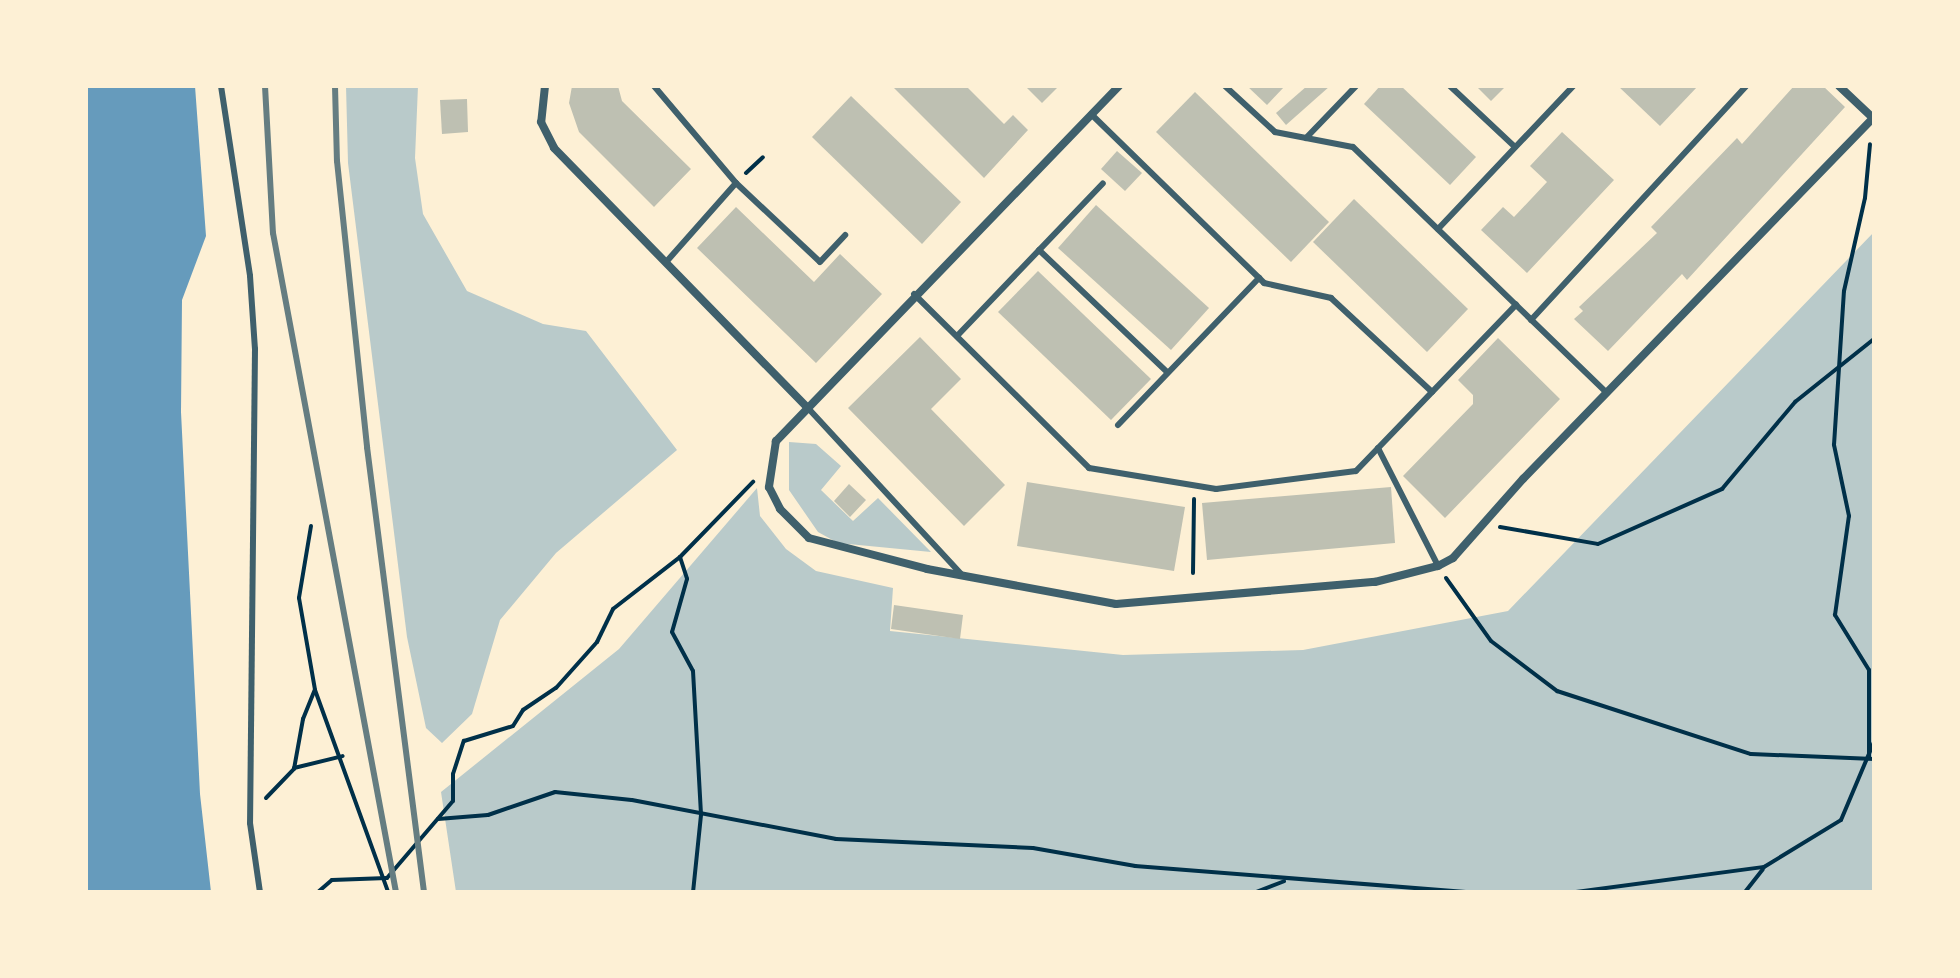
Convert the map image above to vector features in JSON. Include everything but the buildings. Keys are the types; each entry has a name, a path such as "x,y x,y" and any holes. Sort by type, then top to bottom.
{"street":[{"path":"545,86 541,122 546,136 807,407"},
{"path":"1119,86 914,294 776,441 769,466 774,499 809,538 963,576 1116,604 1375,582 1438,566 1453,558 1606,392 1873,118 1839,86"}],"lane":[{"path":"221,86 250,276 255,349 250,815 260,892"},
{"path":"654,86 736,183 820,262 845,235"},
{"path":"1225,86 1275,132 1353,147 1606,392"},
{"path":"1306,138 1356,86"},
{"path":"1450,86 1515,147"},
{"path":"1438,229 1573,86"},
{"path":"1531,320 1746,86"},
{"path":"1091,114 1259,278 1331,298 1432,392"},
{"path":"666,262 736,183"},
{"path":"957,336 1103,183"},
{"path":"1039,250 1167,372"},
{"path":"1118,425 1259,278"},
{"path":"914,294 1089,468 1216,489 1356,471 1516,305"},
{"path":"807,407 963,576"},
{"path":"1378,448 1438,566"}],"path":[{"path":"1872,758 1869,670 1835,615 1849,516 1834,445 1842,365 1844,291 1865,198 1873,118"},
{"path":"736,183 763,157"},
{"path":"1484,524 1598,544 1722,489 1795,402 1874,339"},
{"path":"318,892 332,880 387,878 453,801 453,774 464,741 513,726 523,710 556,688 597,642 613,609 680,557 769,466"},
{"path":"1193,573 1195,485"},
{"path":"311,526 299,598 315,690 343,756 387,878 388,892"},
{"path":"680,557 687,579 672,632 693,671 701,815 693,892"},
{"path":"1438,566 1491,641 1557,691 1751,754 1872,758"},
{"path":"294,769 303,719 315,690"},
{"path":"1745,892 1764,867 1841,820 1872,758 1874,742"},
{"path":"250,815 294,769 343,756"},
{"path":"438,819 488,815 555,792 836,839 1033,848 1135,866 1469,892"},
{"path":"1576,892 1764,867"},
{"path":"1256,892 1286,880"}],"shaded area":[{"path":"346,86 418,86 415,158 423,214 467,291 543,324 586,331 677,450 556,553 500,620 472,714 442,743 426,728 407,637 348,163"},
{"path":"1874,232 1874,892 456,892 441,792 619,649 757,488 760,516 786,549 816,571 893,588 890,631 1123,655 1303,650 1508,611"},
{"path":"789,442 816,444 841,466 821,490 853,521 878,498 931,552 838,543 818,532 789,490"}],"water":[{"path":"86,86 195,86 206,236 182,300 181,412 200,794 211,892 86,892"}],"railway":[{"path":"265,86 273,233 396,892"},
{"path":"335,86 337,161 367,447 424,892"}]}
